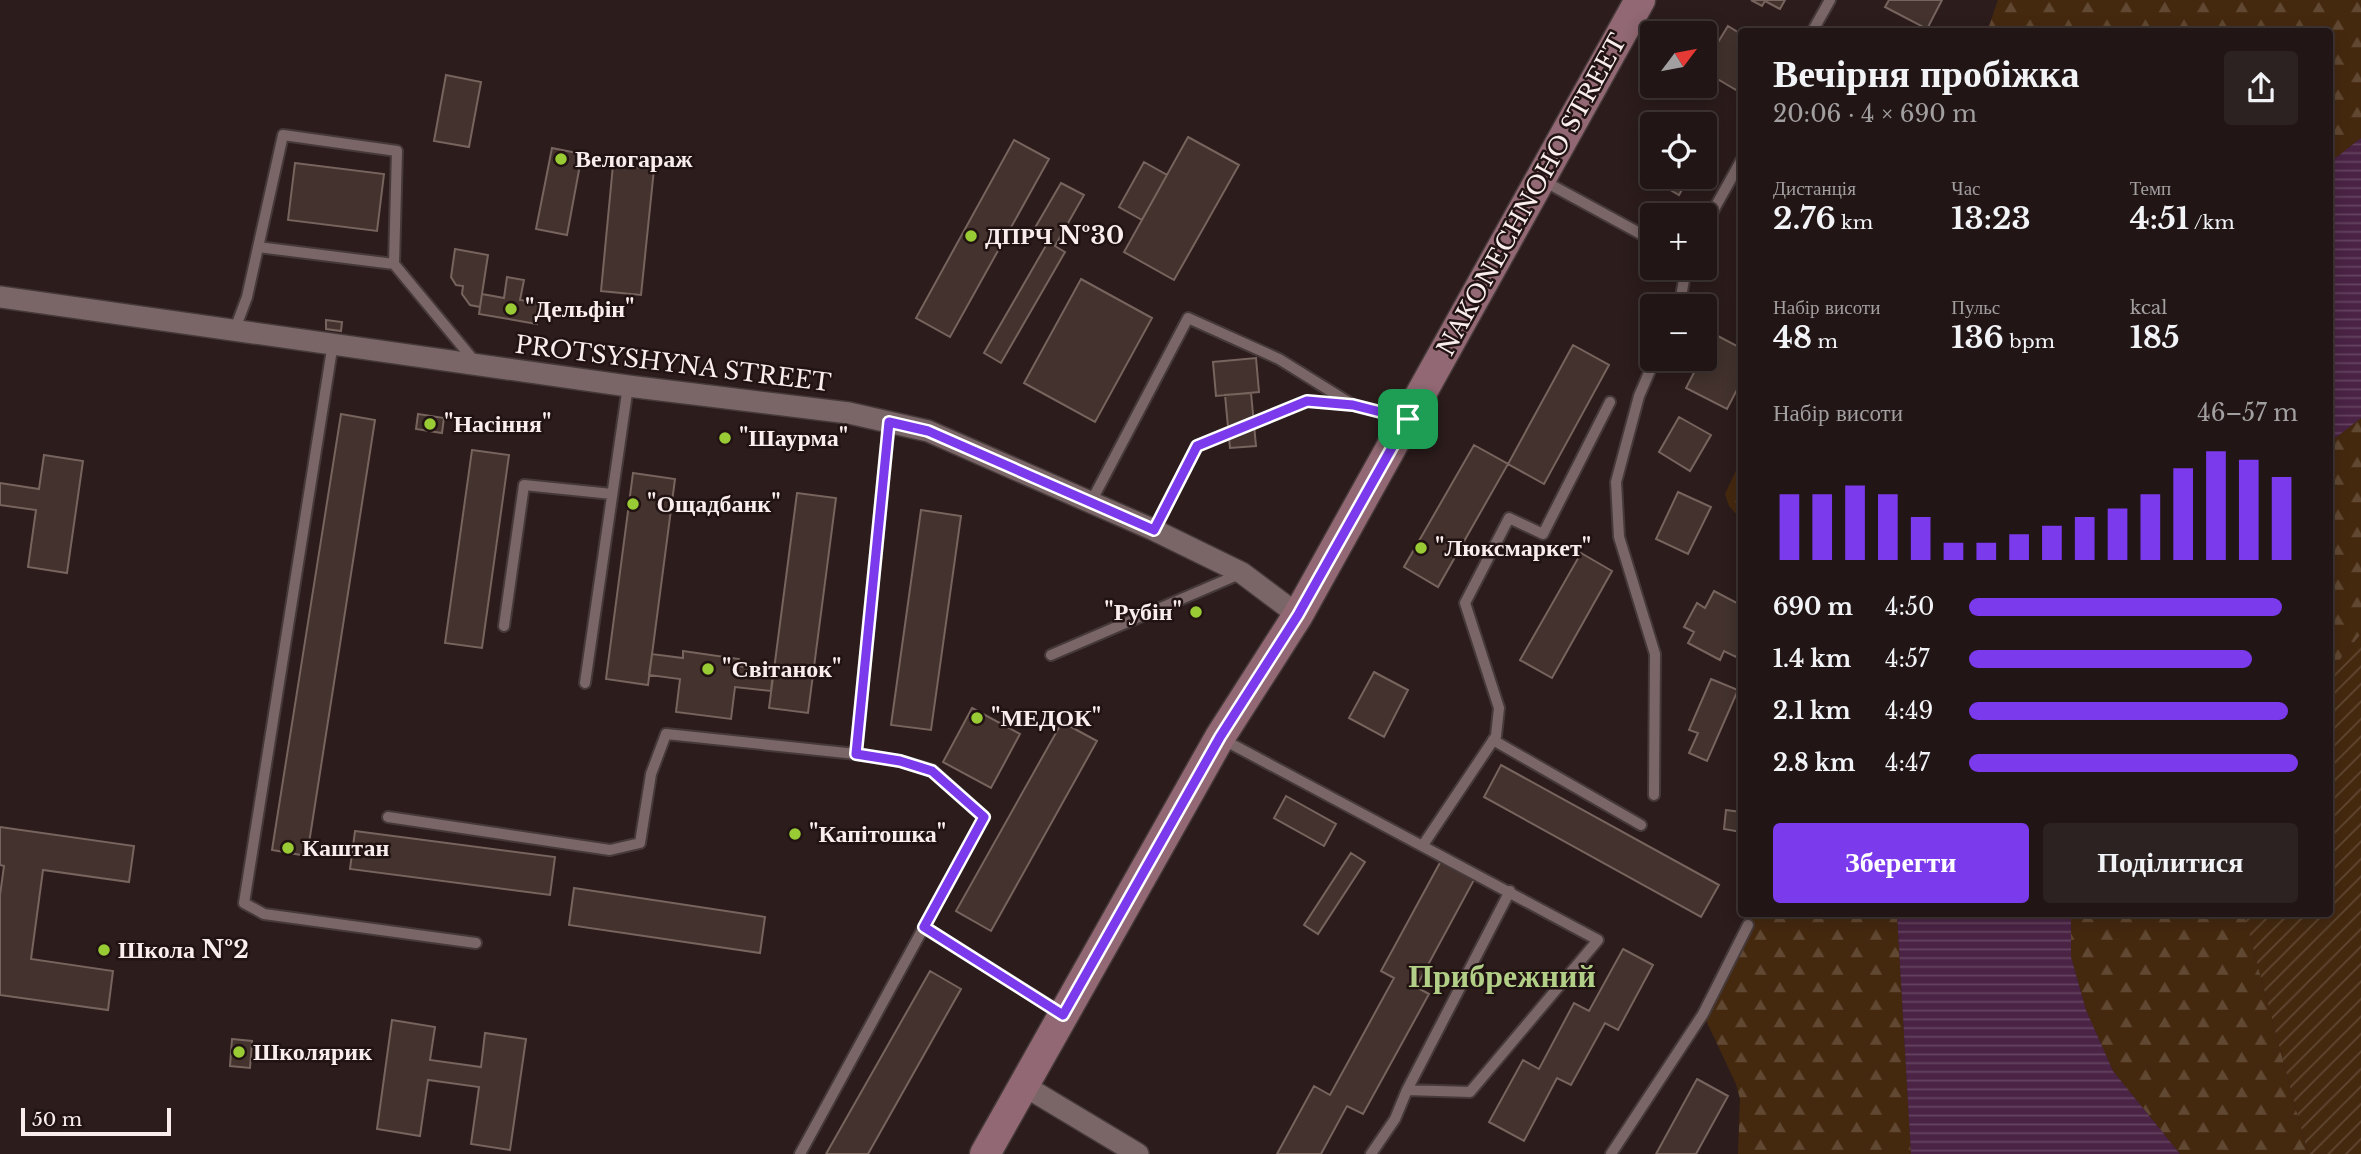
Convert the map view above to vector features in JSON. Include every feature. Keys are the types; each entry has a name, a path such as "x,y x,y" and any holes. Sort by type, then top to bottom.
{"street":[{"name":"NAKONECHNOHO STREET","path":"985,1154 1220,737 1298,615 1640,0"},
{"name":"PROTSYSHYNA STREET","path":"0,297 628,386 849,414 928,431 1154,530 1242,573 1298,615"},
{"path":"1023,1085 1138,1154"}],"lane":[{"path":"1814,28 1830,0"},
{"path":"235,329 247,297 283,135 397,151 394,264 477,365"},
{"path":"1717,204 1738,166"},
{"path":"1539,179 1640,234"},
{"path":"258,247 394,264"},
{"path":"1091,502 1188,318 1279,359 1353,405"},
{"path":"333,343 244,903 264,914 476,943"},
{"path":"1649,371 1639,396 1616,482 1619,537 1656,653 1654,794"},
{"path":"585,683 628,386"},
{"path":"1154,530 1197,446 1307,401 1353,405 1408,419"},
{"path":"1423,845 1496,736 1499,708 1465,603 1509,518 1543,534 1610,402"},
{"path":"856,754 889,422"},
{"path":"504,626 524,485 612,494"},
{"path":"1051,655 1242,573"},
{"path":"388,817 610,850 640,843 651,774 666,734 856,754 900,761 932,771 984,817 800,1154"},
{"path":"1220,737 1598,940 1470,1092 1407,1090"},
{"path":"1493,740 1641,825"},
{"path":"1371,1154 1395,1119 1407,1090 1510,891"},
{"path":"1611,1154 1703,1014 1748,925"},
{"path":"924,927 1063,1015"}],"green space":[{"path":"1998,0 2361,0 2361,138 2333,160 2333,28 1988,28"},
{"path":"2361,418 2361,634 2333,668 2333,440"},
{"path":"1738,466 1738,516 1729,506 1725,494"},
{"path":"2361,634 2361,1154 2308,1154 2245,917 2333,917 2333,668"},
{"path":"1751,917 1897,917 1911,1154 1738,1154 1740,1099 1736,1084 1703,1014"},
{"path":"2071,917 2245,917 2308,1154 2180,1154 2113,1071 2086,1010 2071,957"}],"shaded area":[{"path":"2361,138 2361,418 2333,440 2333,160"},
{"path":"1897,917 2071,917 2071,957 2086,1010 2113,1071 2180,1154 1911,1154"}],"building":[{"path":"1751,0 1785,0 1780,9 1765,1 1762,6"},
{"path":"1889,0 1942,0 1928,28 1885,7"},
{"path":"1728,26 1738,32 1736,90 1717,79 1717,44"},
{"path":"446,75 481,82 469,147 434,141"},
{"path":"1188,137 1239,165 1174,280 1124,252"},
{"path":"1014,140 1049,159 950,337 916,318"},
{"path":"552,148 582,154 567,235 536,229"},
{"path":"1144,162 1167,175 1142,220 1119,207"},
{"path":"295,163 384,174 377,231 288,220"},
{"path":"613,165 654,169 641,295 601,291"},
{"path":"1061,183 1084,195 1055,246 1032,233"},
{"path":"1669,189 1682,189 1679,195"},
{"path":"1048,242 1065,252 1001,363 984,353"},
{"path":"455,249 488,255 480,307 470,305 462,294 463,286 456,285 451,277"},
{"path":"507,277 524,280 520,300 540,303 537,324 479,314 482,294 504,298"},
{"path":"1081,279 1152,318 1095,422 1024,383"},
{"path":"326,320 342,322 341,331 326,329"},
{"path":"1717,336 1738,346 1738,388 1727,409 1686,388 1695,371 1717,371"},
{"path":"1573,345 1609,365 1544,484 1508,464"},
{"path":"1256,358 1259,392 1216,396 1213,362"},
{"path":"1251,393 1256,446 1230,448 1225,395"},
{"path":"341,414 375,420 307,856 272,850"},
{"name":"\"Насіння\"","path":"418,414 444,418 442,433 416,429"},
{"path":"1679,417 1711,435 1690,471 1659,452"},
{"path":"1474,445 1508,464 1438,587 1404,567"},
{"path":"472,450 509,455 482,648 445,643"},
{"path":"44,455 83,461 67,573 28,567 36,510 0,505 0,483 39,489"},
{"path":"633,473 675,479 648,685 606,679"},
{"path":"1678,492 1711,507 1688,554 1656,539"},
{"path":"797,493 836,498 808,713 769,708"},
{"path":"921,510 961,516 931,730 891,725"},
{"path":"1581,553 1612,571 1552,678 1520,660"},
{"path":"1714,591 1738,603 1736,657 1724,651 1720,660 1688,643 1694,632 1684,627 1697,603 1705,608"},
{"path":"683,651 739,659 738,666 773,671 771,691 735,687 731,719 676,712 680,679 649,675 652,654 683,658"},
{"path":"1374,672 1408,690 1384,737 1349,718"},
{"path":"1711,679 1738,690 1707,761 1689,753 1698,733 1689,730"},
{"path":"972,708 1020,734 991,788 943,762"},
{"path":"1062,722 1097,741 991,931 956,911"},
{"path":"1501,765 1719,885 1701,917 1484,797"},
{"path":"1286,796 1336,824 1324,846 1274,818"},
{"path":"1726,810 1738,812 1738,831 1724,829"},
{"path":"0,827 134,846 129,882 43,870 31,959 113,971 108,1010 0,995 0,895 4,866 0,865"},
{"path":"355,831 555,857 550,895 350,869"},
{"path":"1351,853 1365,862 1318,934 1304,925"},
{"path":"1442,859 1475,878 1416,987 1429,994 1363,1114 1347,1106 1321,1154 1277,1154 1314,1086 1330,1095 1394,978 1381,971"},
{"path":"574,888 765,917 760,953 569,925"},
{"path":"1623,949 1653,965 1618,1030 1605,1023 1571,1085 1557,1078 1524,1141 1489,1122 1523,1060 1539,1069 1574,1003 1589,1011"},
{"path":"930,971 961,989 868,1154 826,1154"},
{"path":"392,1020 435,1027 430,1060 481,1067 485,1033 526,1039 510,1150 471,1144 479,1087 428,1080 420,1136 377,1129"},
{"path":"232,1039 252,1041 250,1068 230,1066"},
{"path":"1697,1079 1728,1096 1696,1154 1656,1154"}],"place":[{"name":"Велогараж","path":"561,159"},
{"name":"ДПРЧ №30","path":"971,236"},
{"name":"\"Дельфін\"","path":"511,309"},
{"name":"\"Насіння\"","path":"430,424"},
{"name":"\"Шаурма\"","path":"725,438"},
{"name":"\"Ощадбанк\"","path":"633,504"},
{"name":"\"Люксмаркет\"","path":"1421,548"},
{"name":"\"Рубін\"","path":"1196,612"},
{"name":"\"Світанок\"","path":"708,669"},
{"name":"\"МЕДОК\"","path":"977,718"},
{"name":"\"Капітошка\"","path":"795,834"},
{"name":"Каштан","path":"288,848"},
{"name":"Школа №2","path":"104,950"},
{"name":"Школярик","path":"239,1052"}],"district":[{"name":"Прибрежний","path":"1502,976"}],"route":[{"path":"1307,401 1365,407 1408,419 1298,615 1220,737 1063,1015 924,927 984,817 932,771 900,761 856,754 889,422 928,431 1154,530 1197,446 1307,401"}]}
